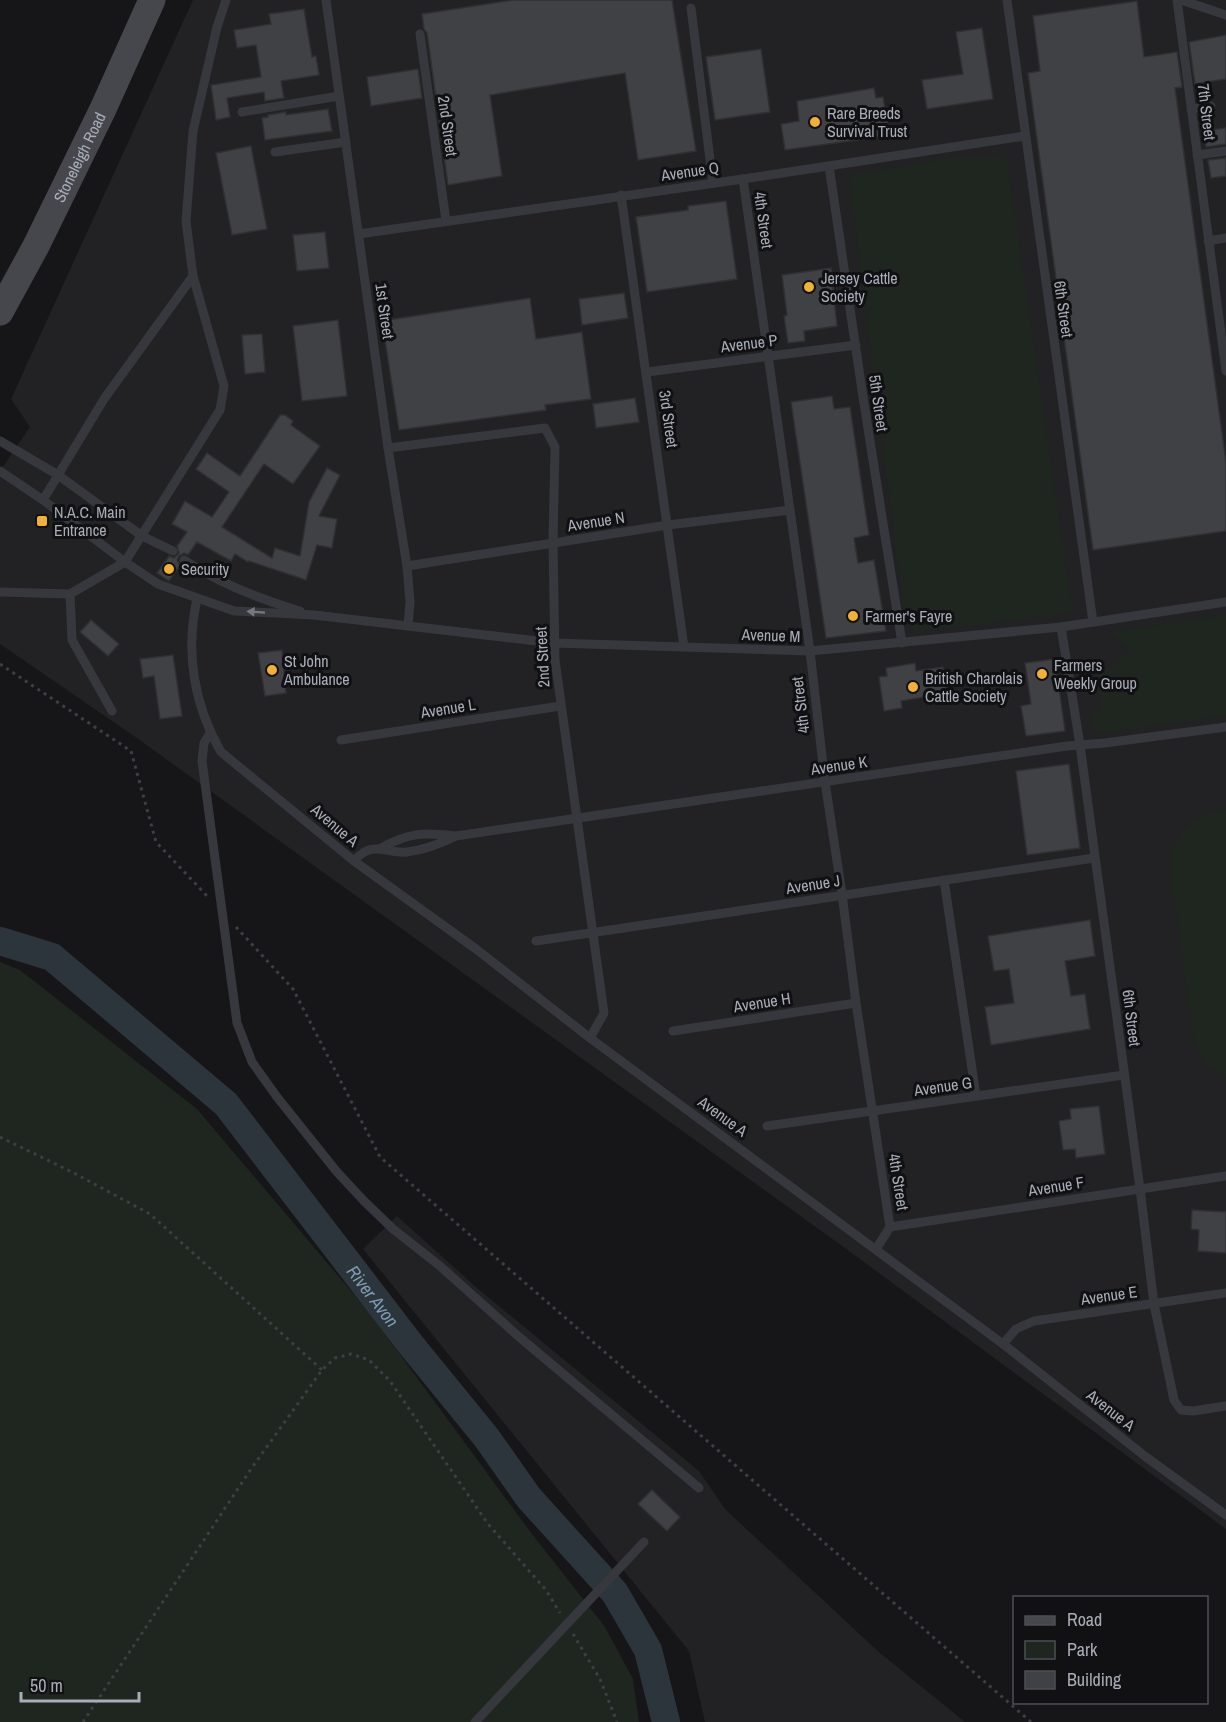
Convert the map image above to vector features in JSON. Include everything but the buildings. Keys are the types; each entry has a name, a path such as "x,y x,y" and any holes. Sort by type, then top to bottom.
{"main road":[{"name":"Stoneleigh Road","path":"0,312 36,246 103,109 152,0"}],"lane":[{"path":"0,592 70,594 125,562 220,410 224,386 193,276 186,221 193,131 217,27 226,0"},
{"name":"1st Street","path":"326,0 388,448 407,566 411,602 408,626"},
{"name":"6th Street","path":"1007,0 1093,622"},
{"path":"1179,0 1226,15"},
{"name":"7th Street","path":"1179,0 1226,371"},
{"path":"691,8 713,183"},
{"name":"2nd Street","path":"420,34 446,221"},
{"path":"242,112 339,96"},
{"path":"1191,109 1211,106"},
{"name":"Avenue Q","path":"359,234 1025,136"},
{"path":"275,152 346,142"},
{"path":"1197,155 1226,151"},
{"name":"5th Street","path":"830,166 902,644"},
{"name":"4th Street","path":"743,179 810,651 825,782 890,1227"},
{"name":"3rd Street","path":"621,195 684,647"},
{"path":"1208,241 1226,238"},
{"path":"43,500 104,399 193,276"},
{"name":"Avenue P","path":"647,372 856,345"},
{"name":"2nd Street","path":"388,448 545,428 555,447 554,643 560,706 604,1013 590,1038"},
{"path":"0,441 58,475 142,536 173,551"},
{"path":"0,471 158,584 234,611 314,615"},
{"name":"Avenue N","path":"407,566 668,525 790,510"},
{"path":"184,560 207,575 260,598 314,615"},
{"path":"70,594 72,640 112,711"},
{"name":"Avenue A","path":"197,598 190,648 200,708 221,752 354,861 476,949 590,1038 1004,1344 1138,1451 1226,1515"},
{"name":"Avenue M","path":"314,615 554,643 810,651 1061,627 1226,602"},
{"name":"6th Street","path":"1061,627 1080,745 1154,1304 1174,1400 1181,1410 1193,1411 1226,1406"},
{"name":"Avenue L","path":"341,740 560,706"},
{"name":"Avenue K","path":"354,861 360,853 381,848 401,837 429,833 456,836 1080,745 1226,726"},
{"path":"210,733 204,743 202,761 237,1023 252,1062 277,1098 337,1172 393,1229 440,1266 518,1336 699,1488"},
{"name":"Avenue K","path":"381,848 404,852 430,848 456,836"},
{"name":"Avenue J","path":"536,941 1094,858"},
{"path":"944,880 976,1096"},
{"name":"Avenue H","path":"673,1031 856,1003"},
{"name":"Avenue G","path":"766,1126 1124,1075"},
{"name":"Avenue F","path":"890,1227 1226,1176"},
{"path":"876,1249 890,1227"},
{"name":"Avenue E","path":"1004,1344 1016,1329 1034,1321 1226,1293"},
{"path":"475,1722 644,1542"}],"path":[{"path":"0,664 131,751 156,842 293,989 380,1157 1031,1722"},
{"path":"0,1137 72,1172 150,1215 322,1370"},
{"path":"83,1722 251,1468 322,1370 335,1358 351,1354 369,1360 390,1381 488,1524 546,1590 600,1679 617,1722"}],"shaded area":[{"path":"193,0 1226,0 1226,1529 845,1248 134,736 0,644 0,471 30,427 11,399"},
{"path":"397,1216 477,1288 699,1471 725,1509 880,1653 965,1722 705,1722 689,1651 363,1249"}],"green space":[{"path":"950,158 1007,158 1073,613 917,633 908,623 902,601 849,175"},
{"path":"1226,615 1226,716 1114,732 1097,732 1089,713 1101,711 1096,674 1108,672 1129,650 1110,632"},
{"path":"1226,809 1226,1079 1205,1063 1194,1042 1170,869 1176,847 1187,829 1203,816"},
{"path":"0,962 20,970 197,1109 368,1311 529,1530 605,1627 633,1679 639,1722 0,1722"}],"waterway":[{"name":"River Avon","path":"0,941 52,957 226,1104 411,1345 486,1437 529,1498 615,1593 648,1650 666,1722"}],"place":[{"name":"Rare Breeds Survival Trust","path":"815,122"},
{"name":"Jersey Cattle Society","path":"809,287"},
{"name":"N.A.C. Main Entrance","path":"42,521"},
{"name":"Security","path":"169,569"},
{"name":"Farmer's Fayre","path":"853,616"},
{"name":"St John Ambulance","path":"272,670"},
{"name":"Farmers Weekly Group","path":"1042,674"},
{"name":"British Charolais Cattle Society","path":"913,687"}]}
